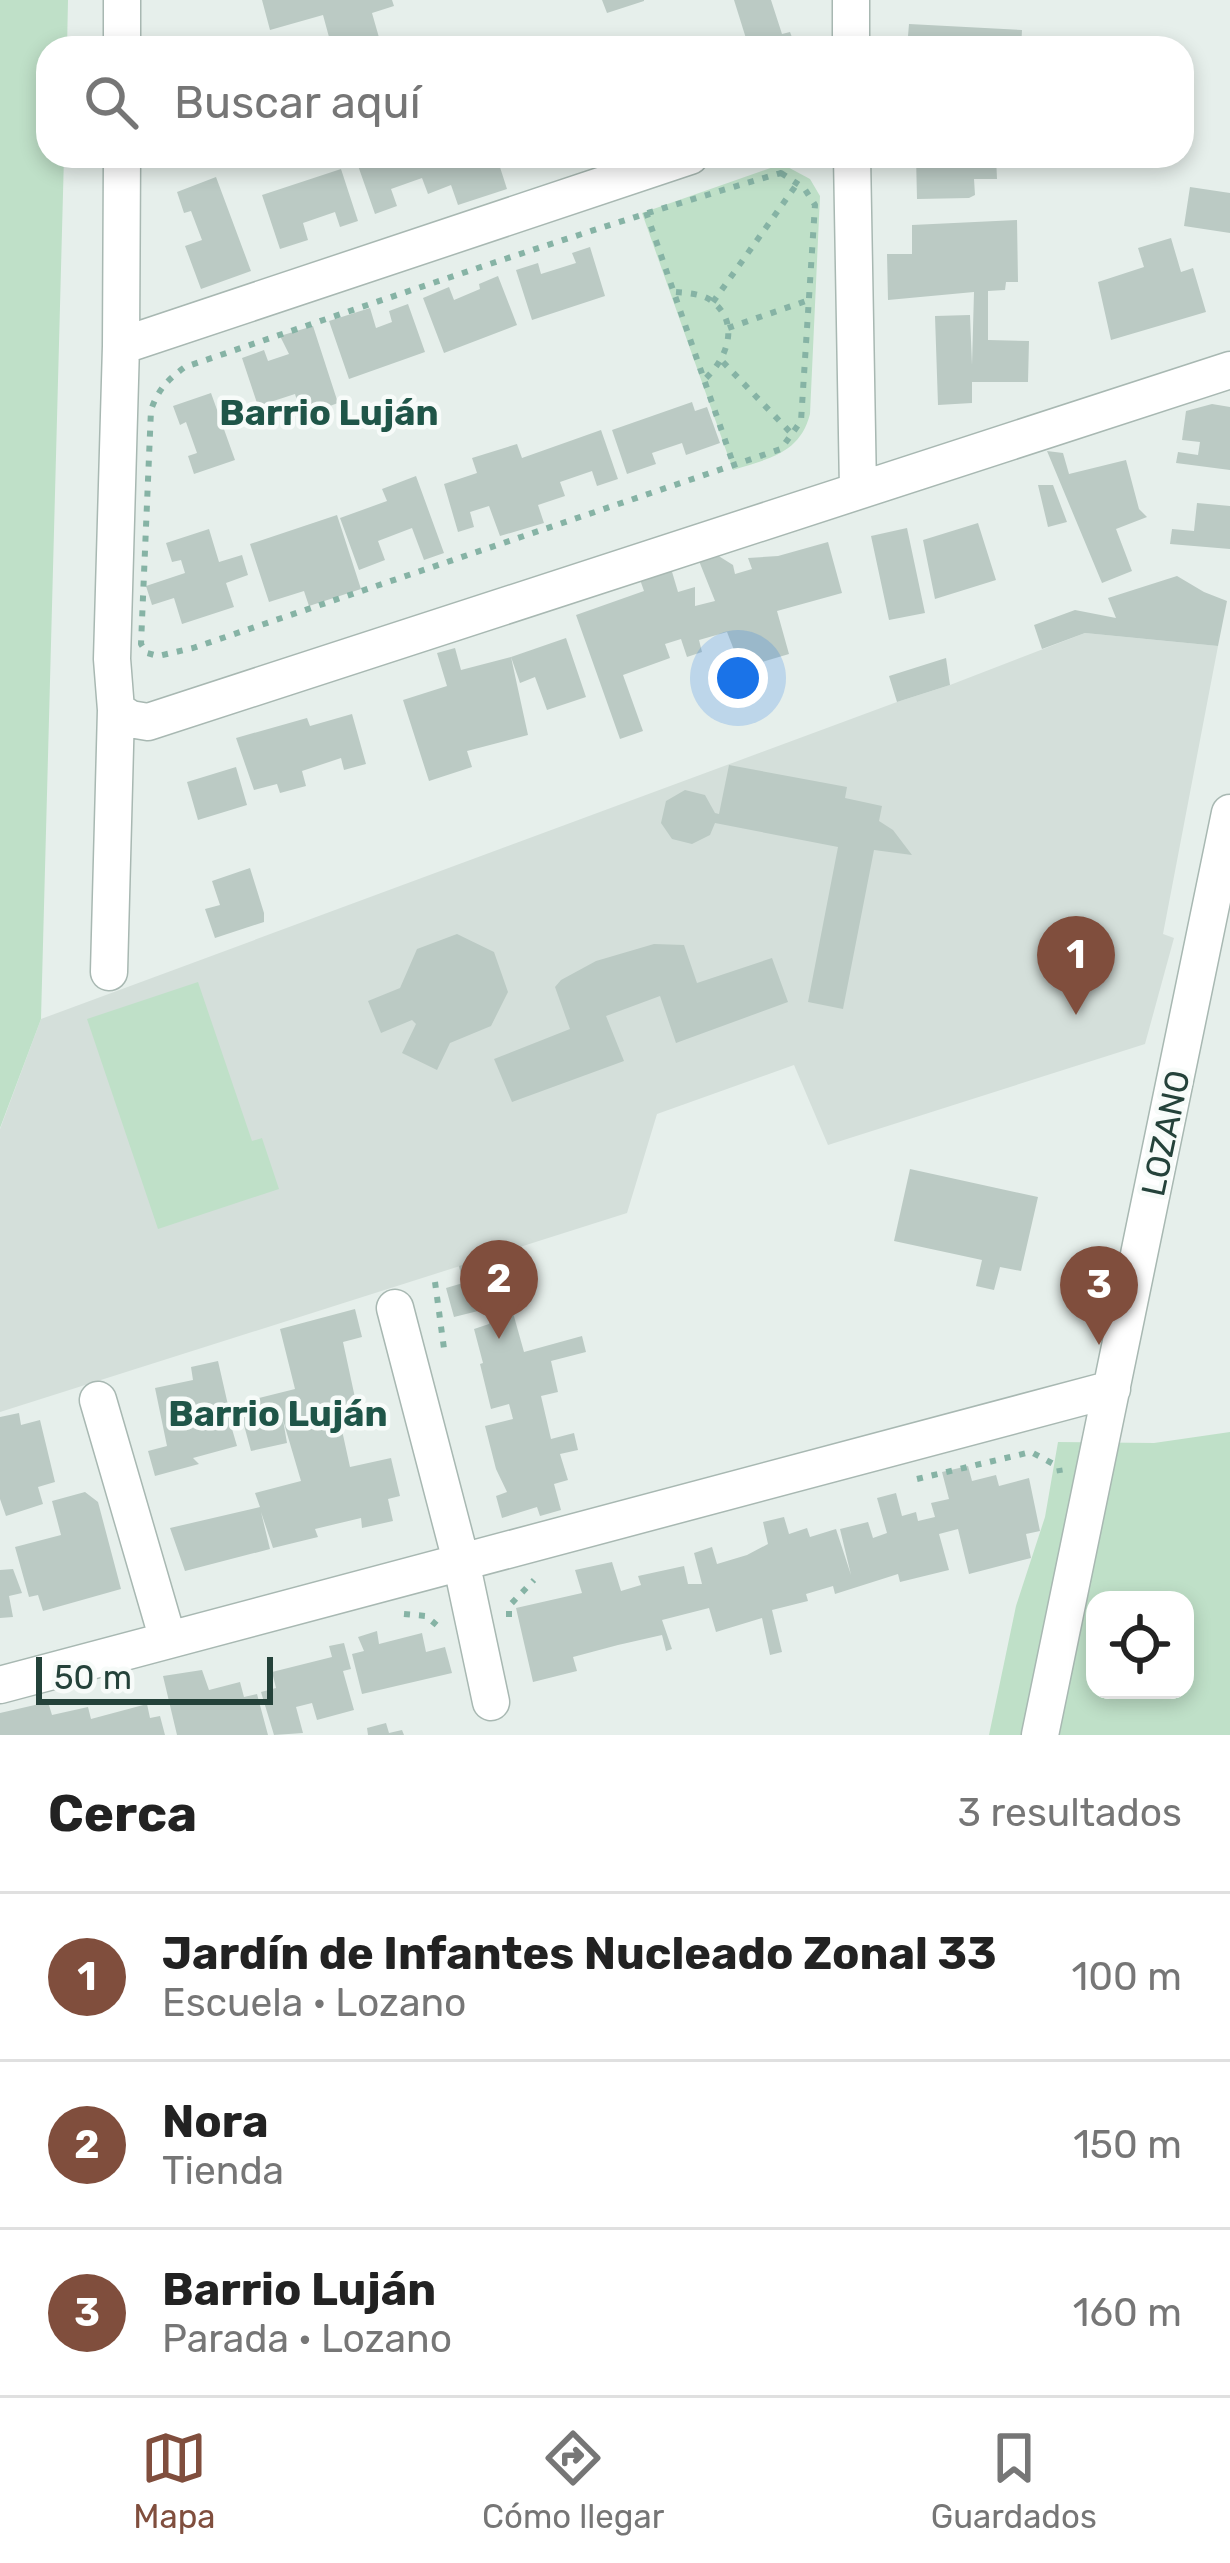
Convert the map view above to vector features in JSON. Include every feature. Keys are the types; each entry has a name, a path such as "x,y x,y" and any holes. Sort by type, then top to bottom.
{"street":[{"path":"122,0 122,36"},
{"path":"851,0 851,36"},
{"path":"109,972 122,168"},
{"path":"121,346 654,168"},
{"path":"852,168 858,489"},
{"path":"116,710 148,722 1230,370"},
{"name":"LOZANO","path":"1040,1735 1230,813"},
{"path":"395,1308 461,1561 491,1702"},
{"path":"0,1685 1112,1389"},
{"path":"98,1400 168,1640"}],"path":[{"path":"781,173 797,184 815,205 801,421 781,449 193,648 158,656 147,653 141,644 151,410 168,379 185,367 646,212 781,173"},
{"path":"713,302 797,184"},
{"path":"646,212 734,466"},
{"path":"675,292 713,302 728,328 723,362 705,379"},
{"path":"728,328 809,300"},
{"path":"723,362 792,434"},
{"path":"434,1282 445,1358"},
{"path":"916,1479 1030,1452 1059,1467 1062,1483"},
{"path":"509,1625 509,1606 539,1575"},
{"path":"394,1613 427,1616 445,1632"}],"shaded area":[{"path":"1085,633 1218,646 1163,934 1174,938 1145,1044 828,1145 794,1065 657,1114 627,1213 0,1412 0,1129 41,1019"}],"green space":[{"path":"0,0 68,0 67,36 36,36 36,168 64,168 41,1019 0,1128"},
{"path":"771,168 789,168 810,179 820,196 810,414 799,438 770,458 733,470 642,213"},
{"path":"198,982 252,1141 262,1138 279,1189 158,1229 87,1019"},
{"path":"1230,1432 1230,1735 989,1735 1016,1606 1045,1517 1058,1442 1154,1443"}],"building":[{"path":"262,0 392,0 394,6 372,13 379,36 329,36 323,15 270,30"},
{"path":"602,0 644,0 644,1 607,13"},
{"path":"734,0 771,0 782,34 790,32 792,36 745,36"},
{"path":"909,24 1022,30 1022,36 908,36"},
{"path":"359,168 500,168 507,189 458,205 451,185 428,194 422,178 391,189 397,206 375,214"},
{"path":"916,168 997,168 997,179 974,179 975,195 969,198 917,199"},
{"path":"341,169 358,221 340,227 335,212 303,223 308,240 280,249 262,195"},
{"path":"216,177 251,271 201,289 185,246 202,240 191,211 184,213 177,192"},
{"path":"1190,187 1230,193 1230,233 1184,226"},
{"path":"1017,220 1018,282 1006,282 1005,290 988,291 988,340 1029,341 1028,382 972,382 972,403 938,405 935,316 970,315 972,365 974,292 888,300 887,254 912,254 912,225"},
{"path":"1171,238 1181,272 1193,268 1206,312 1111,340 1098,282 1144,267 1138,248"},
{"path":"590,247 605,296 532,320 516,270 538,263 541,274 576,263 572,253"},
{"path":"498,276 517,325 444,353 423,298 449,287 454,300"},
{"path":"408,304 425,352 349,379 329,321 370,308 376,328 392,322 389,311"},
{"path":"313,326 338,403 302,416 295,394 258,406 242,358 264,350 268,361 289,354 280,336"},
{"path":"211,393 235,460 194,474 188,456 197,453 186,422 180,425 173,406"},
{"path":"692,402 695,411 707,407 720,443 686,455 682,443 652,453 656,464 627,474 612,430"},
{"path":"1212,404 1230,407 1230,470 1176,463 1178,452 1198,455 1200,442 1182,440 1186,411"},
{"path":"601,430 618,479 597,486 592,471 560,482 565,496 538,505 544,523 500,536 489,506 470,512 474,527 458,532 444,484 477,473 472,458 517,444 522,458"},
{"path":"1047,451 1063,453 1069,474 1126,460 1139,509 1147,517 1116,529 1132,571 1102,583"},
{"path":"416,476 444,553 424,560 412,528 378,541 385,560 359,570 340,518 387,501 382,489"},
{"path":"1038,485 1053,485 1067,522 1048,527"},
{"path":"1197,503 1230,506 1230,549 1170,544 1172,529 1194,531"},
{"path":"337,515 361,589 309,606 304,591 269,602 250,544"},
{"path":"978,523 996,580 935,599 923,540"},
{"path":"907,528 925,613 889,620 871,536"},
{"path":"209,529 219,562 242,555 248,575 226,583 234,607 182,624 174,598 152,605 146,586 185,573 181,560 172,562 166,543"},
{"path":"828,542 842,593 777,611 789,654 741,668 727,632 699,640 702,652 687,657 681,639 665,644 670,658 623,675 643,731 620,739 576,615 644,591 638,574 670,565 678,592 695,587 695,606 715,601 699,561 717,555 733,565 735,574 752,569 748,558 778,556"},
{"path":"1177,576 1227,601 1218,646 1085,633 1042,649 1034,625 1075,610 1116,618 1108,598"},
{"path":"566,638 586,697 547,710 535,677 520,683 511,657"},
{"path":"455,648 461,670 511,657 528,735 467,751 472,767 429,781 403,700 447,686 437,653"},
{"path":"946,658 950,685 897,702 889,676"},
{"path":"352,714 366,764 344,770 341,758 302,771 306,786 280,793 277,784 254,790 236,738 307,718 310,726"},
{"path":"729,765 847,787 845,798 882,806 879,821 893,830 912,855 874,850 843,1009 808,1002 838,847 715,823 710,835 692,844 672,839 661,823 666,801 685,790 705,795 719,814"},
{"path":"236,767 247,805 198,820 187,782"},
{"path":"250,868 264,922 215,938 205,909 220,905 212,881"},
{"path":"457,934 494,952 508,992 491,1026 450,1043 437,1070 402,1053 416,1024 412,1020 381,1033 368,1001 400,988 417,949"},
{"path":"654,944 684,945 697,983 772,958 788,1002 676,1043 660,996 606,1016 624,1061 512,1102 494,1059 570,1029 555,987 561,980 596,961"},
{"path":"910,1169 1038,1197 1021,1271 1000,1267 994,1290 976,1286 982,1260 894,1241"},
{"path":"498,1253 505,1283 528,1277 533,1297 510,1302 524,1352 582,1336 586,1352 551,1361 558,1392 541,1396 551,1439 574,1433 578,1450 560,1454 568,1480 554,1484 561,1510 540,1516 537,1507 502,1518 496,1496 507,1492 485,1426 513,1419 509,1404 491,1409 474,1329 489,1324 490,1308 454,1317 446,1288 463,1283 459,1266"},
{"path":"355,1309 362,1337 343,1342 357,1407 338,1412 350,1467 391,1458 400,1496 388,1499 393,1521 362,1528 361,1518 315,1529 318,1537 273,1548 261,1512 270,1549 185,1571 170,1528 260,1507 255,1493 301,1481 283,1420 287,1443 251,1451 241,1414 254,1410 251,1400 295,1389 280,1329"},
{"path":"218,1361 237,1446 193,1458 199,1464 155,1476 148,1451 167,1446 155,1388 193,1380 191,1367"},
{"path":"19,1413 21,1425 40,1420 55,1482 38,1487 43,1504 6,1516 0,1499 0,1417"},
{"path":"968,1466 972,1481 996,1475 999,1486 1029,1478 1040,1531 1026,1534 1031,1558 969,1574 958,1529 939,1534 949,1570 900,1582 898,1574 835,1594 833,1586 806,1594 808,1601 772,1610 782,1652 770,1655 762,1618 716,1632 709,1608 662,1620 672,1649 666,1651 662,1635 618,1645 573,1657 577,1671 533,1682 516,1608 582,1593 575,1570 612,1562 621,1591 641,1585 638,1576 684,1566 688,1584 702,1584 694,1553 712,1547 717,1564 747,1555 768,1544 763,1522 784,1517 789,1534 807,1528 810,1537 836,1529 851,1575 840,1529 868,1522 873,1538 887,1533 877,1498 896,1493 902,1516 916,1512 918,1521 935,1517 931,1503 949,1499 942,1472"},
{"path":"85,1492 98,1502 121,1589 43,1611 38,1595 29,1597 15,1547 61,1535 52,1501"},
{"path":"13,1569 22,1593 9,1596 13,1617 0,1618 0,1570"},
{"path":"377,1631 379,1644 422,1633 426,1652 445,1647 452,1673 362,1694 352,1654 364,1651 358,1637"},
{"path":"344,1643 351,1669 343,1671 354,1710 317,1720 312,1703 296,1707 303,1733 274,1735 261,1692 276,1688 272,1672 332,1657 329,1646"},
{"path":"202,1670 209,1690 240,1682 244,1697 257,1694 268,1735 177,1735 163,1676"},
{"path":"48,1702 52,1715 88,1707 91,1719 147,1704 150,1718 160,1716 165,1735 0,1735 0,1713"},
{"path":"386,1723 389,1733 402,1730 404,1735 368,1735 367,1728"}],"place":[{"name":"Jardín de Infantes Nucleado Zonal 33","path":"1076,1015"},
{"name":"Nora","path":"499,1339"},
{"name":"Barrio Luján","path":"1099,1345"}],"district":[{"name":"Barrio Luján","path":"329,412"},
{"name":"Barrio Luján","path":"278,1413"}]}
